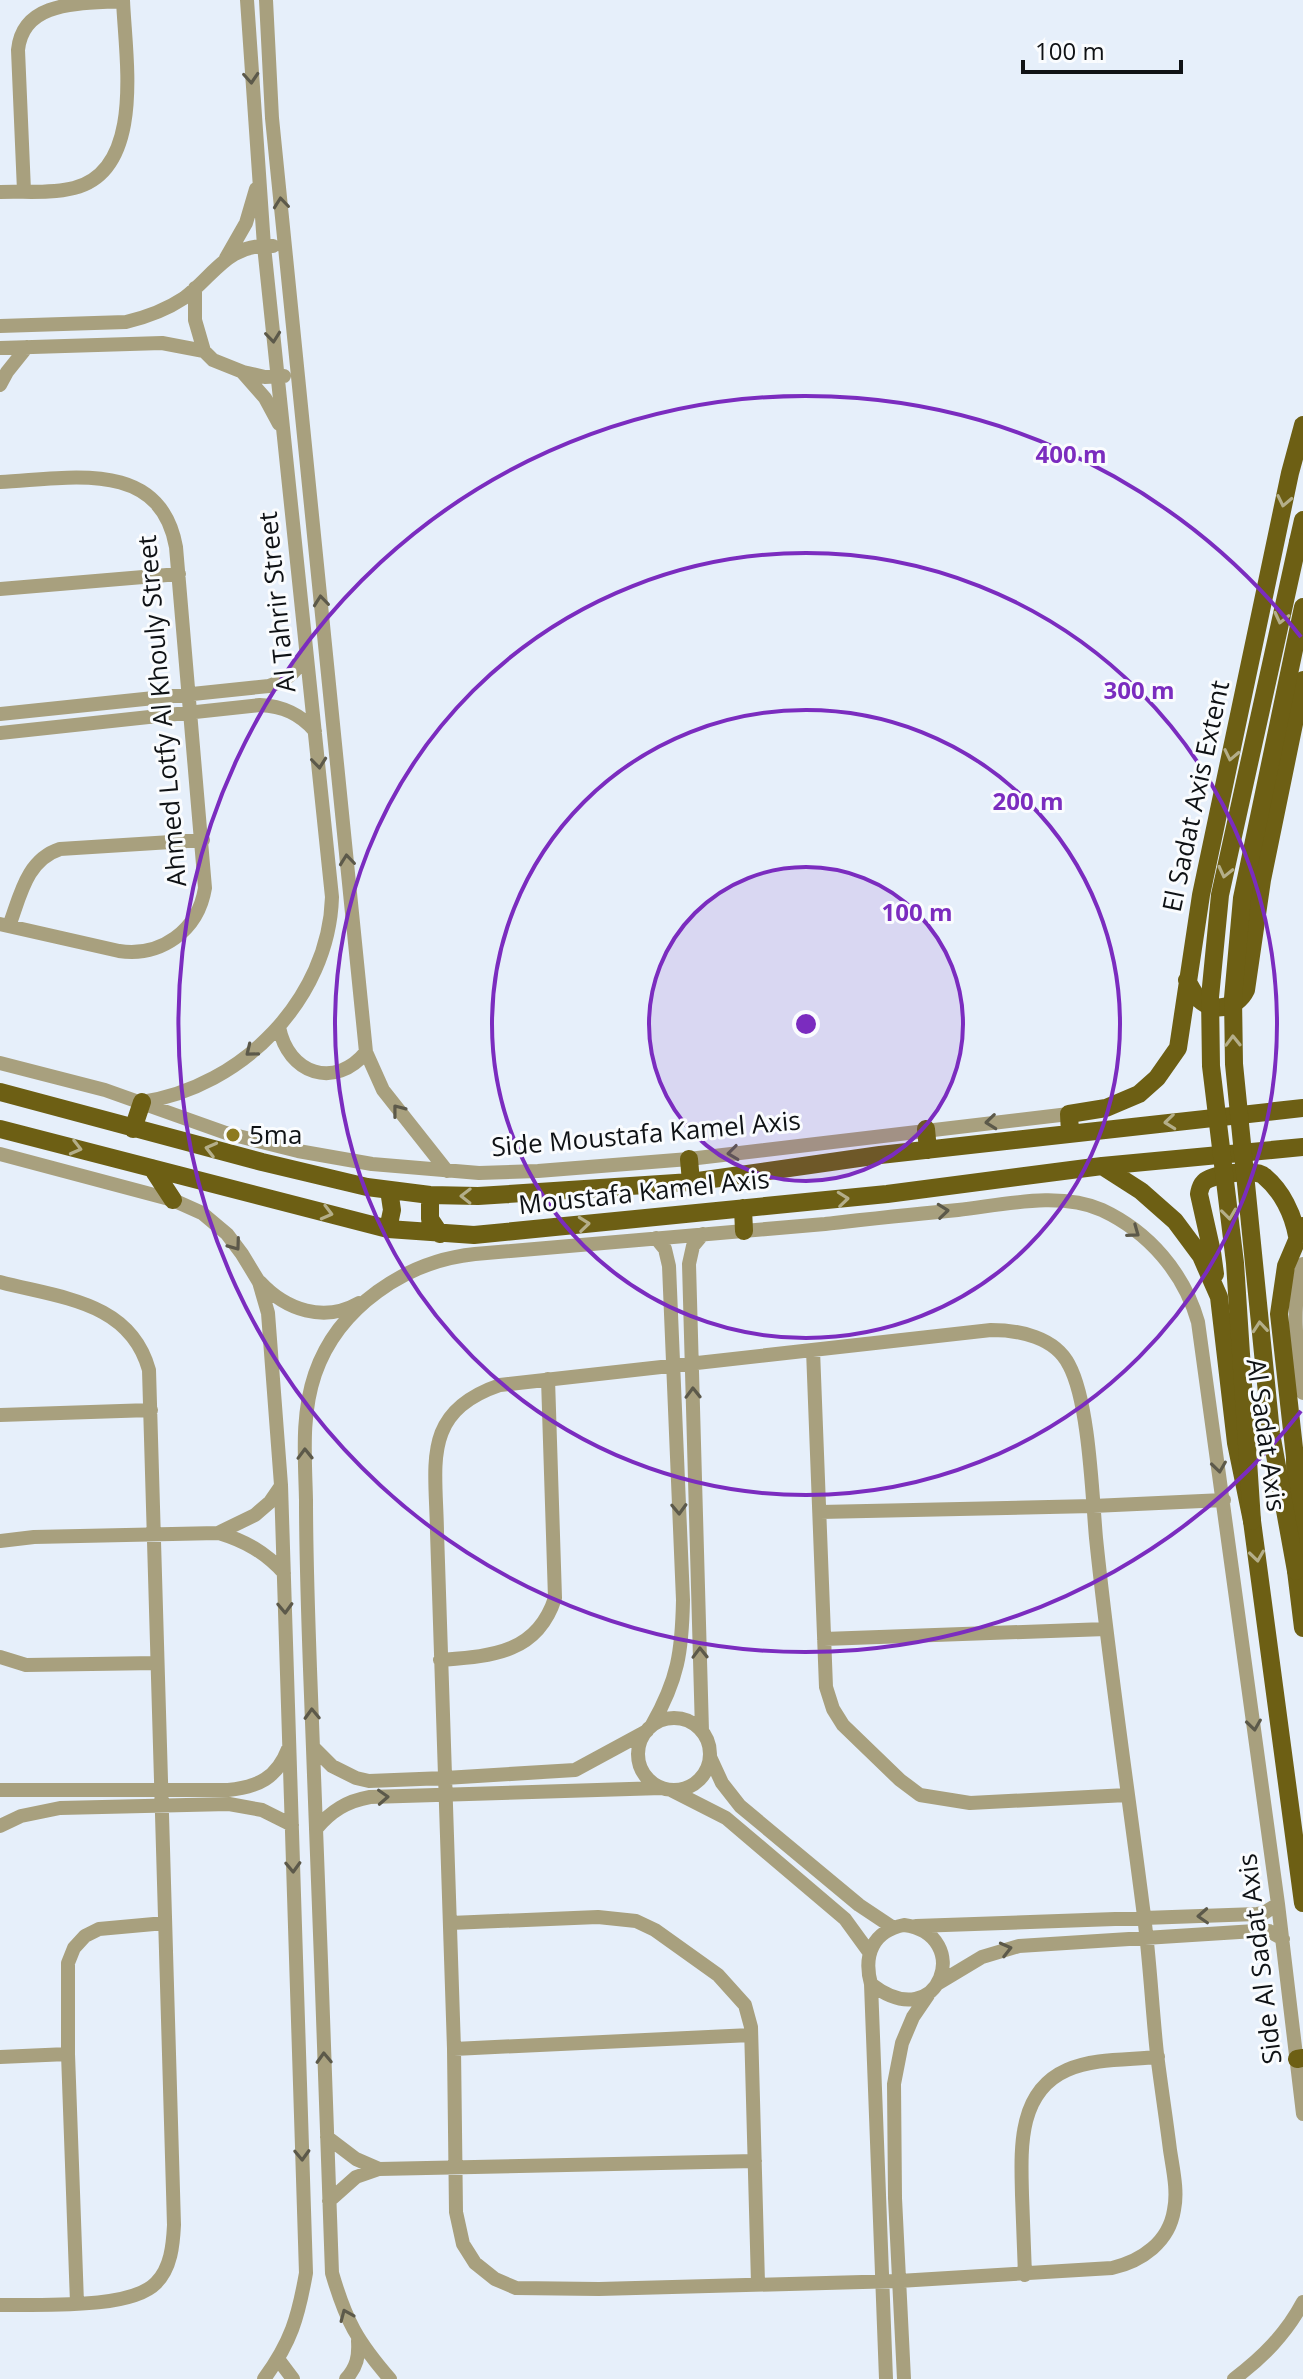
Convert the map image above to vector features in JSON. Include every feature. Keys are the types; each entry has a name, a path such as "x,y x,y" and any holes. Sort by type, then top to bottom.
{"main road":[{"name":"El Sadat Axis Extent","path":"1069,1114 1117,1105 1139,1094 1157,1078 1178,1048 1201,895 1290,473 1303,425"},
{"path":"1252,1521 1235,1263 1211,1066 1210,997 1220,895 1303,520"},
{"path":"1296,1571 1271,1433 1234,1064 1233,1020 1242,898 1303,607"},
{"path":"1187,980 1199,999 1216,1008 1234,1004 1246,990 1262,880 1303,680"},
{"name":"Moustafa Kamel Axis","path":"0,1092 133,1129 389,1190 478,1196 691,1182 928,1150 1303,1108"},
{"path":"133,1129 142,1102"},
{"path":"1069,1114 1070,1133"},
{"name":"Moustafa Kamel Axis","path":"0,1129 388,1229 474,1235 887,1194 1102,1166 1303,1147"},
{"path":"926,1129 928,1150"},
{"path":"689,1159 691,1182"},
{"name":"Al Sadat Axis","path":"1102,1166 1141,1191 1175,1221 1201,1256 1214,1284 1224,1322 1238,1453 1252,1521 1303,1903"},
{"path":"152,1168 173,1200"},
{"path":"1214,1284 1212,1252 1199,1194 1201,1185 1207,1179 1251,1171 1262,1174 1287,1205 1300,1231"},
{"path":"388,1229 392,1210 389,1190"},
{"path":"430,1195 430,1219 440,1234"},
{"path":"743,1208 744,1231"},
{"name":"Al Sadat Axis","path":"1300,1231 1282,1282 1279,1314 1295,1457 1296,1571 1303,1628"}],"street":[{"name":"Al Tahrir Street","path":"142,1102 168,1098 209,1080 245,1056 279,1027 314,977 330,929 332,897 264,246 247,0"},
{"name":"Al Tahrir Street","path":"266,0 272,118 366,1052 383,1090 447,1171"},
{"path":"0,192 24,191 72,189 86,184 109,166 116,154 126,113 123,1 49,5 33,15 22,31 18,50 24,191"},
{"path":"226,259 246,223 259,181"},
{"path":"0,326 126,322 156,313 195,288 238,252 264,246 285,247"},
{"path":"195,288 195,320 204,351 213,360 243,372 277,377 298,375"},
{"path":"0,348 141,342 204,351"},
{"path":"0,385 27,347"},
{"path":"243,372 265,398 282,432"},
{"name":"Ahmed Lotfy Al Khouly Street","path":"0,482 112,479 136,487 156,503 170,523 179,574 205,877 203,900 189,926 164,946 134,954 5,925"},
{"path":"0,589 179,574"},
{"path":"0,714 279,683 296,671 307,652"},
{"path":"0,733 273,705 297,714 315,731"},
{"path":"5,925 34,866 50,852 203,840"},
{"path":"279,1027 291,1057 319,1072 341,1071 366,1052"},
{"name":"Side Moustafa Kamel Axis","path":"0,1063 142,1102 226,1133 298,1151 372,1164 447,1171 524,1172 689,1159 1069,1114"},
{"path":"0,1154 173,1200 202,1213 227,1234 259,1282 282,1302 310,1312 340,1311 367,1299 403,1275 430,1264 475,1254 744,1231"},
{"name":"Side Al Sadat Axis","path":"744,1231 1031,1202 1064,1202 1102,1210 1145,1239 1179,1275 1191,1298 1198,1322 1300,2059 1303,2114"},
{"path":"316,1829 334,1810 357,1799 685,1789 698,1782 706,1770 710,1747 702,1731 689,1264 693,1246 703,1234"},
{"path":"656,1238 665,1249 669,1266 683,1600 682,1646 674,1679 639,1748 638,1758 646,1777 726,1818 845,1919 869,1952"},
{"path":"1303,1264 1296,1291 1295,1335 1303,1393"},
{"path":"0,1282 90,1306 110,1315 124,1325 144,1353 149,1370 173,2244 164,2271 151,2287 123,2300 0,2305"},
{"path":"259,1282 271,1332 281,1485 306,2273 298,2317 278,2359 264,2379"},
{"path":"367,1299 339,1328 326,1349 308,1395 304,1420 332,2273 344,2313 358,2341 390,2379"},
{"path":"991,1330 1018,1332 1042,1340 1065,1357 1076,1382 1084,1420 1106,1629 1145,1919 1158,2057 1176,2190 1174,2212 1165,2235 1147,2254 1126,2265 1025,2275 899,2281 599,2289 508,2286 479,2268 466,2250 456,2221 454,2049 440,1660 436,1453 439,1436 457,1408 500,1385 692,1362 991,1330"},
{"path":"813,1350 826,1687 838,1718 853,1737 920,1795 970,1803 1127,1795"},
{"path":"440,1660 512,1649 539,1628 551,1609 555,1598 548,1379"},
{"path":"0,1415 151,1410"},
{"path":"218,1533 255,1515 270,1502 281,1485"},
{"path":"820,1512 1224,1500"},
{"path":"0,1541 34,1537 218,1533 255,1547 284,1573"},
{"path":"824,1639 1106,1629"},
{"path":"286,1651 310,1650"},
{"path":"0,1657 26,1665 157,1663"},
{"path":"313,1747 332,1766 356,1778 369,1781 445,1778 575,1770 662,1720 683,1719 702,1731"},
{"path":"0,1790 228,1790 258,1784 277,1771 289,1744"},
{"path":"710,1757 722,1783 740,1806 859,1905 892,1927"},
{"path":"0,1826 21,1816 60,1808 243,1805 262,1810 292,1825"},
{"path":"886,2379 875,2042 867,1962 874,1942 892,1927 904,1925 1257,1914 1278,1904"},
{"path":"450,1923 598,1917 636,1921 694,1957 734,1990 749,2015 751,2035 758,2283"},
{"path":"77,2303 68,2054 68,1963 74,1948 85,1936 99,1929 165,1923"},
{"path":"904,2379 894,2084 902,2043 913,2017 943,1967 940,1947 934,1938 916,1926"},
{"path":"871,1984 895,1999 915,2000 982,1957 1007,1948 1263,1931 1283,1939"},
{"path":"454,2049 751,2035"},
{"path":"0,2057 68,2054"},
{"path":"1025,2275 1021,2147 1031,2105 1044,2087 1067,2070 1095,2063 1158,2057"},
{"path":"327,2137 356,2159 379,2169"},
{"path":"329,2201 356,2177 379,2169 755,2161"},
{"path":"1234,2379 1266,2353 1303,2302"},
{"path":"346,2379 353,2372 359,2357 358,2341"},
{"path":"278,2359 293,2379"}],"place":[{"name":"5ma","path":"233,1135"}]}
